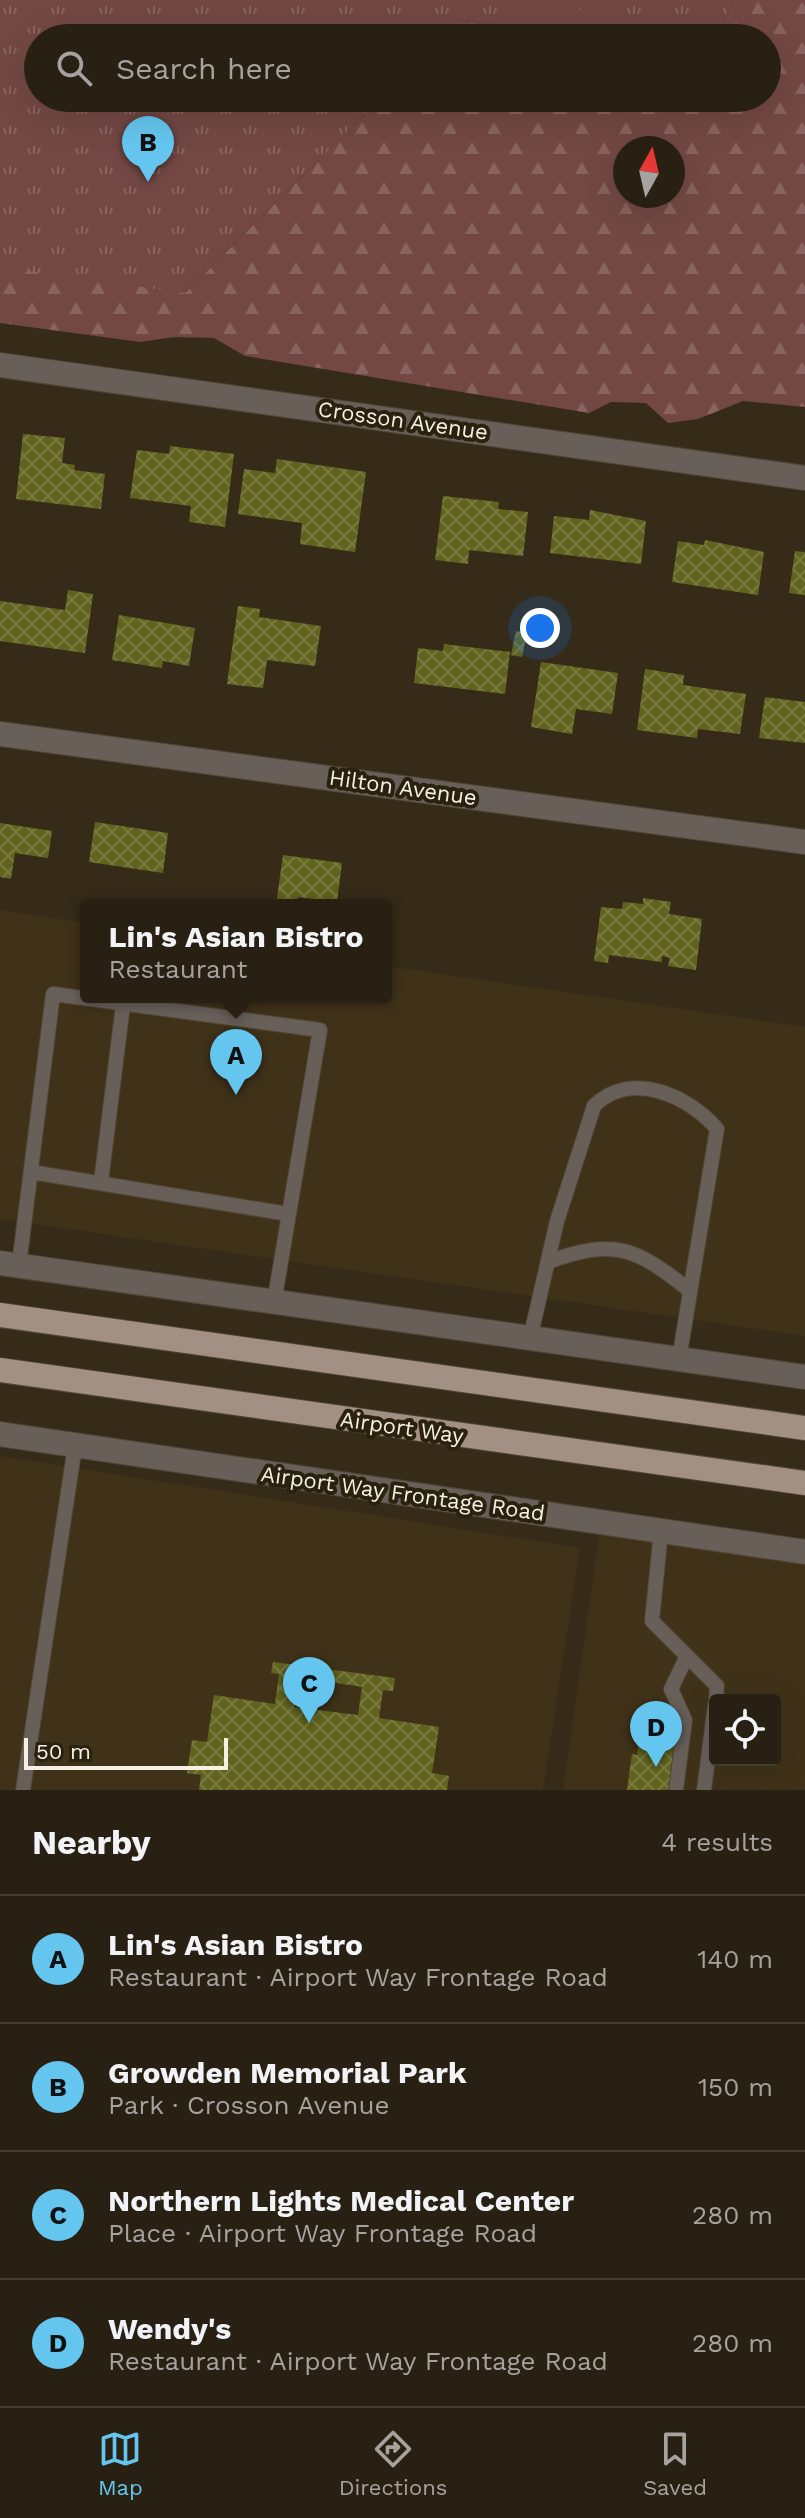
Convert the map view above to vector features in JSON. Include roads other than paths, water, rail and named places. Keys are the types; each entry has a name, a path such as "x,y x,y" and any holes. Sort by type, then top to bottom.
{"main road":[{"path":"0,1315 805,1428"},
{"name":"Airport Way","path":"0,1370 805,1483"}],"street":[{"name":"Crosson Avenue","path":"0,365 805,478"},
{"name":"Hilton Avenue","path":"0,734 805,842"},
{"path":"10,1264 805,1377"},
{"name":"Airport Way Frontage Road","path":"0,1434 805,1552"}],"lane":[{"path":"10,1264 31,1172 53,994 80,998"},
{"path":"110,1003 320,1030 274,1303"},
{"path":"101,1182 123,1005"},
{"path":"530,1339 584,1130 594,1106 606,1095 648,1087 700,1109 717,1129 679,1359"},
{"path":"31,1172 288,1214"},
{"path":"548,1262 587,1248 625,1249 659,1266 689,1290"},
{"path":"23,1790 75,1446"},
{"path":"661,1531 652,1621 717,1686 716,1694"},
{"path":"676,1790 685,1720 671,1689 687,1656"},
{"path":"704,1790 709,1750"}],"place":[{"name":"Growden Memorial Park","path":"148,182"},
{"name":"Lin's Asian Bistro","path":"236,1095"},
{"name":"Northern Lights Medical Center","path":"309,1723"},
{"name":"Wendy's","path":"656,1767"}]}
